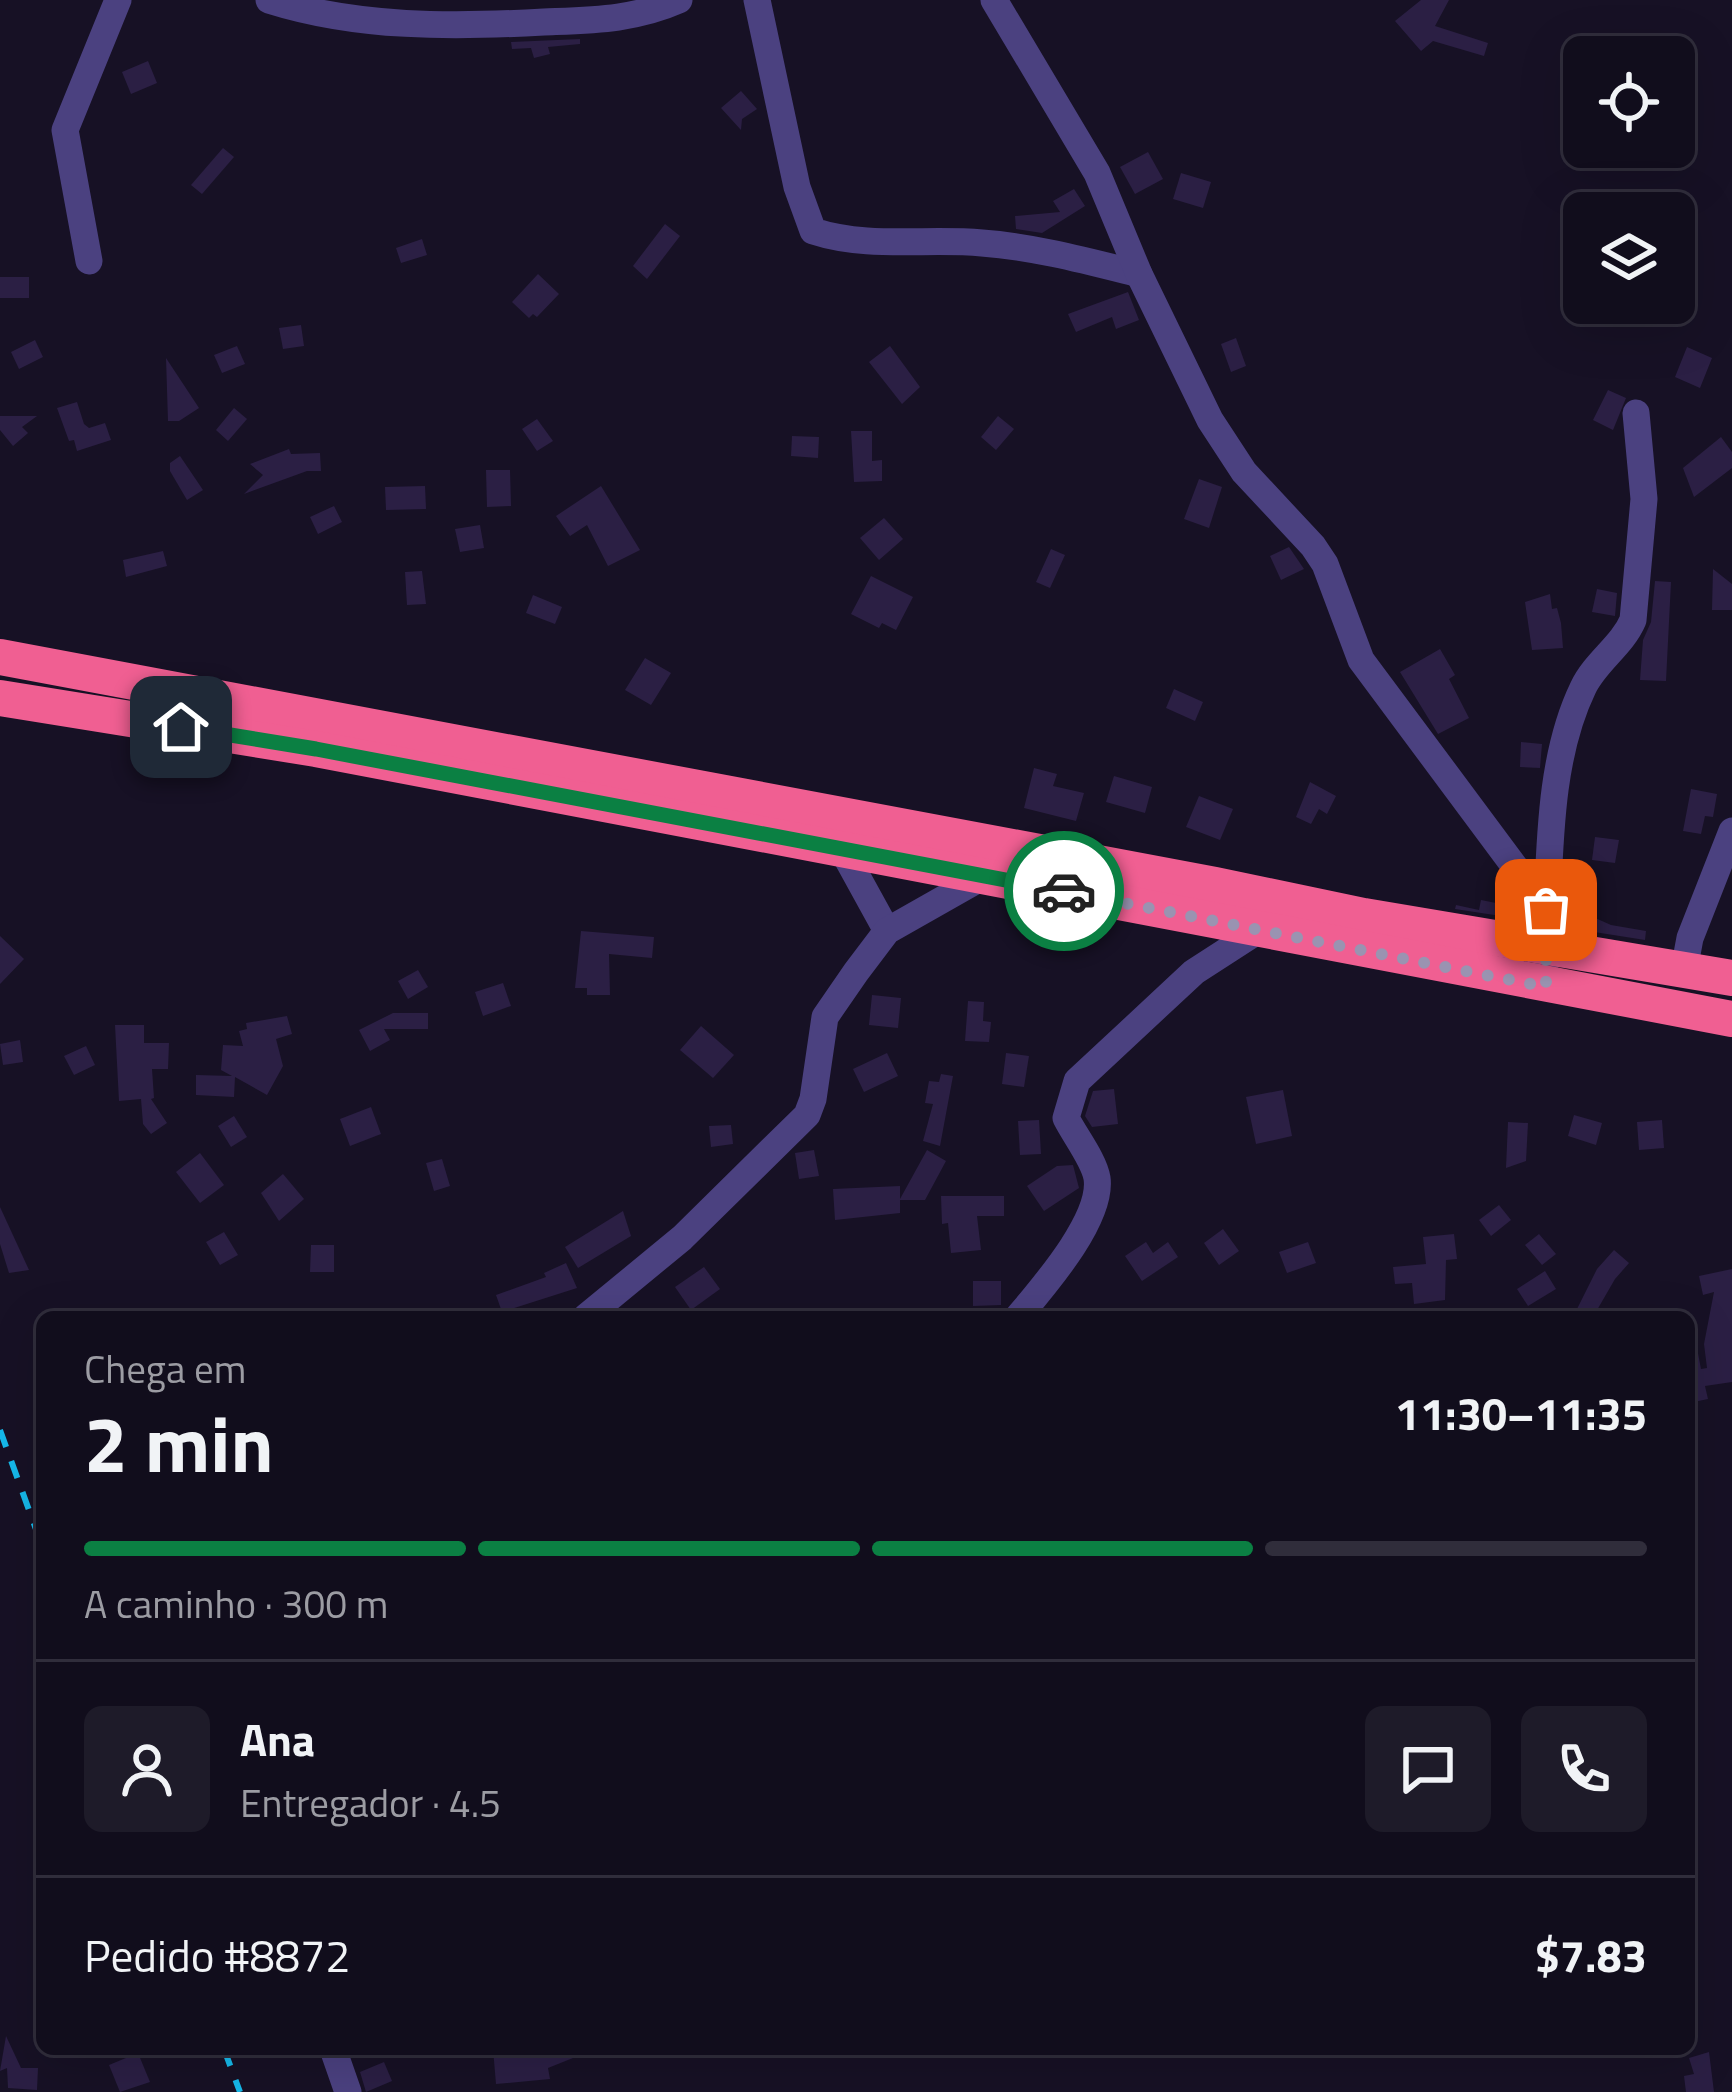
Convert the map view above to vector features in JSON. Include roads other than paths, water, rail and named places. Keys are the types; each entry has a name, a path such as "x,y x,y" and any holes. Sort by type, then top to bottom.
{"highway":[{"path":"0,657 1732,978"},
{"path":"0,698 316,749 1732,1019"}],"street":[{"path":"89,261 64,130 118,0"},
{"path":"269,0 374,10 426,26 595,22 656,10 679,0"},
{"path":"757,0 796,187 813,231 897,243 980,243 1064,255 1138,274"},
{"path":"994,0 1096,173 1138,274 1210,420 1244,472 1313,545 1325,564 1361,661 1546,910"},
{"path":"1546,987 1551,827 1576,703 1587,680 1633,620 1644,499 1636,413"},
{"path":"1684,970 1690,938 1732,831"},
{"path":"843,850 887,931"},
{"path":"593,1311 682,1238 807,1115 825,1017 887,931 984,876"},
{"path":"1022,1311 1084,1227 1096,1199 1097,1175 1066,1118 1077,1081 1194,973 1258,930"},
{"path":"335,2055 348,2092"}],"railway":[{"path":"0,1430 36,1529"},
{"path":"226,2055 240,2092"}]}
